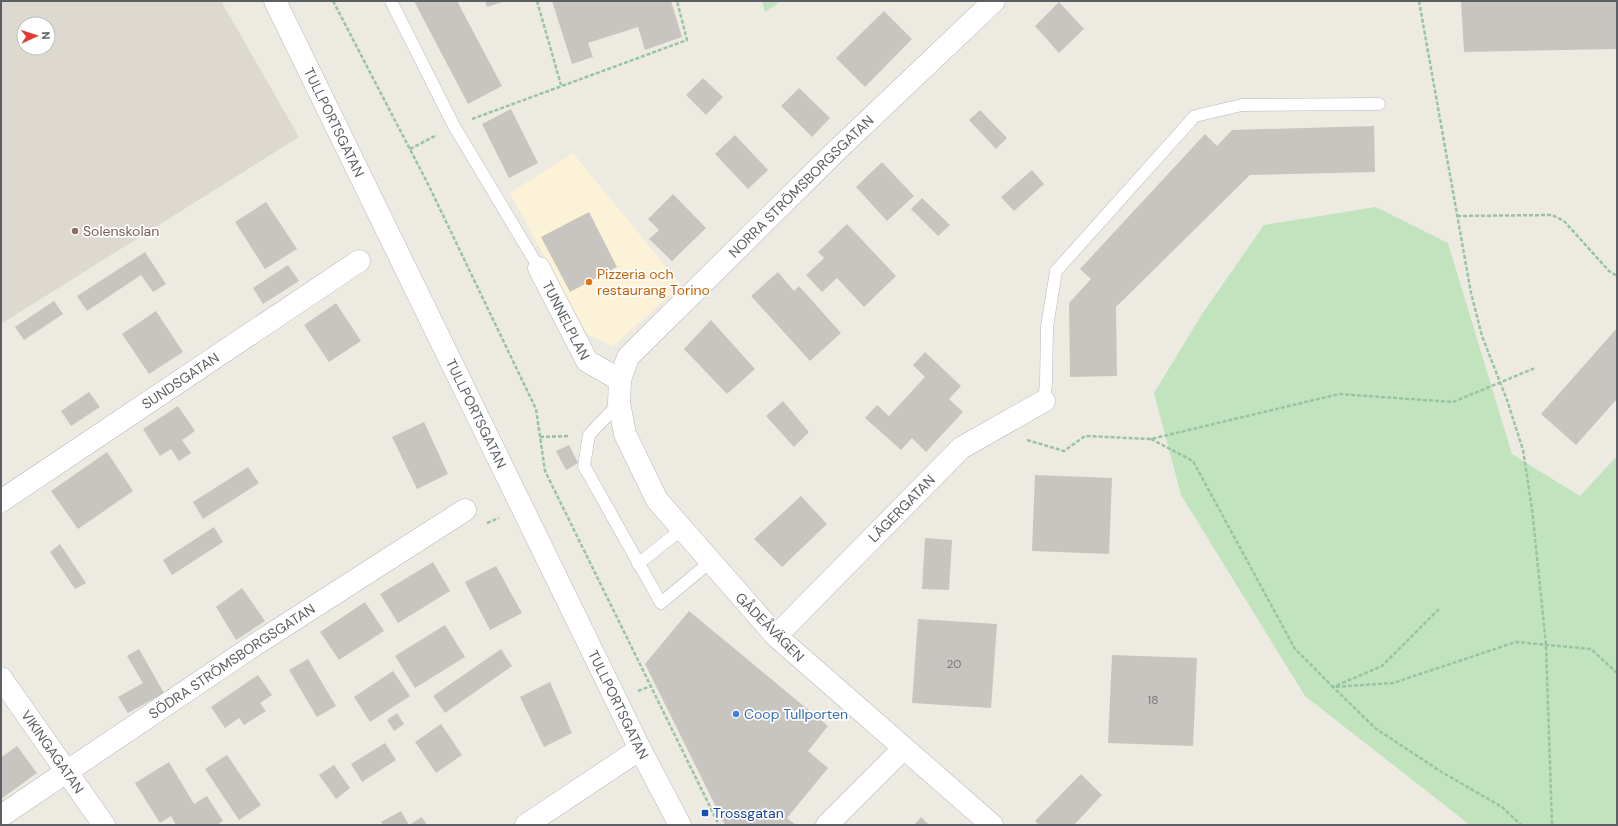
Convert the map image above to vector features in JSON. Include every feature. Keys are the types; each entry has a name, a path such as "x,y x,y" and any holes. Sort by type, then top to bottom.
{"street":[{"name":"TULLPORTSGATAN","path":"275,1 640,749 680,825"},
{"name":"NORRA STRÖMSBORGSGATAN","path":"620,380 628,357 835,152 994,1"},
{"name":"SUNDSGATAN","path":"1,501 359,261"},
{"name":"TUNNELPLAN","path":"538,268 587,361 620,380"},
{"name":"GÅDEÅVÄGEN","path":"620,380 619,402 625,434 658,500 682,529 776,636 903,749 992,825"},
{"name":"LÄGERGATAN","path":"776,636 961,448 1044,401"},
{"name":"SÖDRA STRÖMSBORGSGATAN","path":"1,816 256,644 465,510"},
{"name":"VIKINGAGATAN","path":"1,678 104,825"},
{"path":"526,825 640,749"},
{"path":"827,825 903,749"}],"lane":[{"path":"391,1 454,126 538,268"},
{"path":"1044,401 1046,383 1047,327 1056,270 1195,116 1242,104 1379,104"},
{"path":"619,402 589,435 584,466 661,603 710,562"},
{"path":"638,564 682,529"}],"path":[{"path":"333,1 410,149 536,409 545,471 719,825"},
{"path":"537,1 561,85"},
{"path":"410,149 454,126 561,85 687,40 677,1"},
{"path":"1419,1 1471,293 1482,336 1500,382 1523,450 1532,509 1546,645 1552,825"},
{"path":"1457,216 1552,216 1564,222 1609,271 1617,276"},
{"path":"1044,401 1027,441 1064,451 1085,436 1151,439 1339,394 1453,402 1535,368"},
{"path":"540,437 589,435"},
{"path":"1151,439 1193,461 1295,649 1375,728 1440,771 1502,807 1521,825"},
{"path":"1333,687 1382,666 1439,608"},
{"path":"1333,687 1394,682 1516,642 1591,648 1617,672"}],"shaded area":[{"name":"Solenskolan","path":"1,1 221,1 299,137 1,324"},
{"path":"573,153 681,285 613,346 587,334 510,193"}],"green space":[{"path":"762,1 781,1 765,12"},
{"path":"1376,207 1448,243 1512,454 1580,496 1617,456 1617,825 1470,825 1305,696 1181,495 1154,393 1202,314 1264,225"}],"building":[{"path":"414,1 457,1 502,86 468,104"},
{"path":"485,1 505,1 487,7"},
{"path":"552,1 671,1 682,37 645,50 638,27 588,43 593,57 572,64"},
{"path":"1461,1 1617,1 1617,49 1464,52"},
{"path":"1059,2 1084,29 1059,53 1035,26"},
{"path":"884,11 912,39 865,87 836,58"},
{"path":"703,78 723,97 706,115 686,95"},
{"path":"799,88 830,118 812,137 781,106"},
{"path":"511,109 538,163 509,178 482,124"},
{"path":"980,110 1007,138 996,149 969,120"},
{"path":"1374,126 1375,172 1250,175 1116,307 1117,376 1070,377 1069,303 1091,279 1080,269 1205,134 1217,146 1232,130"},
{"path":"735,135 768,170 748,189 715,154"},
{"path":"882,162 914,196 887,221 856,187"},
{"path":"1032,170 1044,184 1014,211 1001,197"},
{"path":"673,194 706,228 672,261 649,239 659,230 648,219"},
{"path":"922,198 950,225 938,236 911,209"},
{"path":"266,202 297,249 265,269 235,222"},
{"path":"589,212 617,267 570,292 541,237"},
{"path":"847,224 896,276 864,307 837,278 822,292 806,275 824,258 818,252"},
{"path":"145,252 166,284 153,292 141,275 87,311 77,296"},
{"path":"288,265 299,281 263,304 253,288"},
{"path":"778,272 794,291 799,286 841,333 810,361 751,296"},
{"path":"54,301 63,314 24,340 15,327"},
{"path":"336,303 361,341 329,362 304,325"},
{"path":"156,311 183,352 149,374 122,334"},
{"path":"711,320 755,369 727,394 684,349"},
{"path":"1617,328 1617,399 1576,445 1541,414"},
{"path":"925,352 961,386 949,399 963,412 926,452 912,438 901,450 865,418 877,405 889,416 925,377 913,365"},
{"path":"89,392 100,407 71,426 61,411"},
{"path":"783,401 809,432 794,447 766,416"},
{"path":"178,406 195,431 182,440 191,453 179,461 171,449 160,456 143,429"},
{"path":"424,422 448,474 417,489 392,437"},
{"path":"569,445 578,463 566,470 556,451"},
{"path":"107,452 133,491 78,529 51,491"},
{"path":"248,467 259,483 203,519 193,502"},
{"path":"1035,475 1112,478 1109,554 1032,551"},
{"path":"801,496 827,524 782,567 754,539"},
{"path":"214,527 223,542 172,575 163,560"},
{"path":"925,538 952,540 949,590 922,589"},
{"path":"60,544 86,583 75,589 50,552"},
{"path":"433,562 450,591 398,623 380,594"},
{"path":"496,566 522,613 490,630 465,582"},
{"path":"242,588 265,621 236,640 216,607"},
{"path":"365,602 384,631 339,660 320,632"},
{"path":"689,611 828,726 808,751 828,768 787,818 796,825 725,825 645,664"},
{"path":"918,619 997,624 991,708 912,703"},
{"path":"445,625 465,657 415,688 395,656"},
{"path":"139,649 164,693 128,713 118,697 143,683 127,656"},
{"path":"501,649 512,666 445,713 433,696"},
{"path":"1112,655 1197,658 1193,746 1108,743"},
{"path":"308,659 336,706 317,717 289,670"},
{"path":"393,671 410,696 370,722 354,697"},
{"path":"258,675 272,695 260,703 266,711 244,725 239,718 225,728 211,707"},
{"path":"550,682 572,733 544,747 520,697"},
{"path":"397,713 404,724 394,731 387,720"},
{"path":"441,724 462,755 436,773 415,742"},
{"path":"385,743 396,760 362,782 351,764"},
{"path":"17,746 37,773 1,799 1,754 3,756"},
{"path":"227,755 261,805 239,820 205,769"},
{"path":"169,762 194,804 207,796 223,821 217,825 176,825 171,816 160,823 135,783"},
{"path":"334,765 350,788 336,799 319,775"},
{"path":"1081,774 1102,795 1074,825 1039,825 1035,821"},
{"path":"401,811 409,825 383,825 381,822"},
{"path":"422,817 427,825 409,825"},
{"path":"921,817 929,825 914,825"}],"place":[{"name":"Solenskolan","path":"75,231"},
{"name":"Pizzeria och restaurang Torino","path":"589,282"},
{"name":"Coop Tullporten","path":"736,714"},
{"name":"Trossgatan","path":"705,813"}]}
